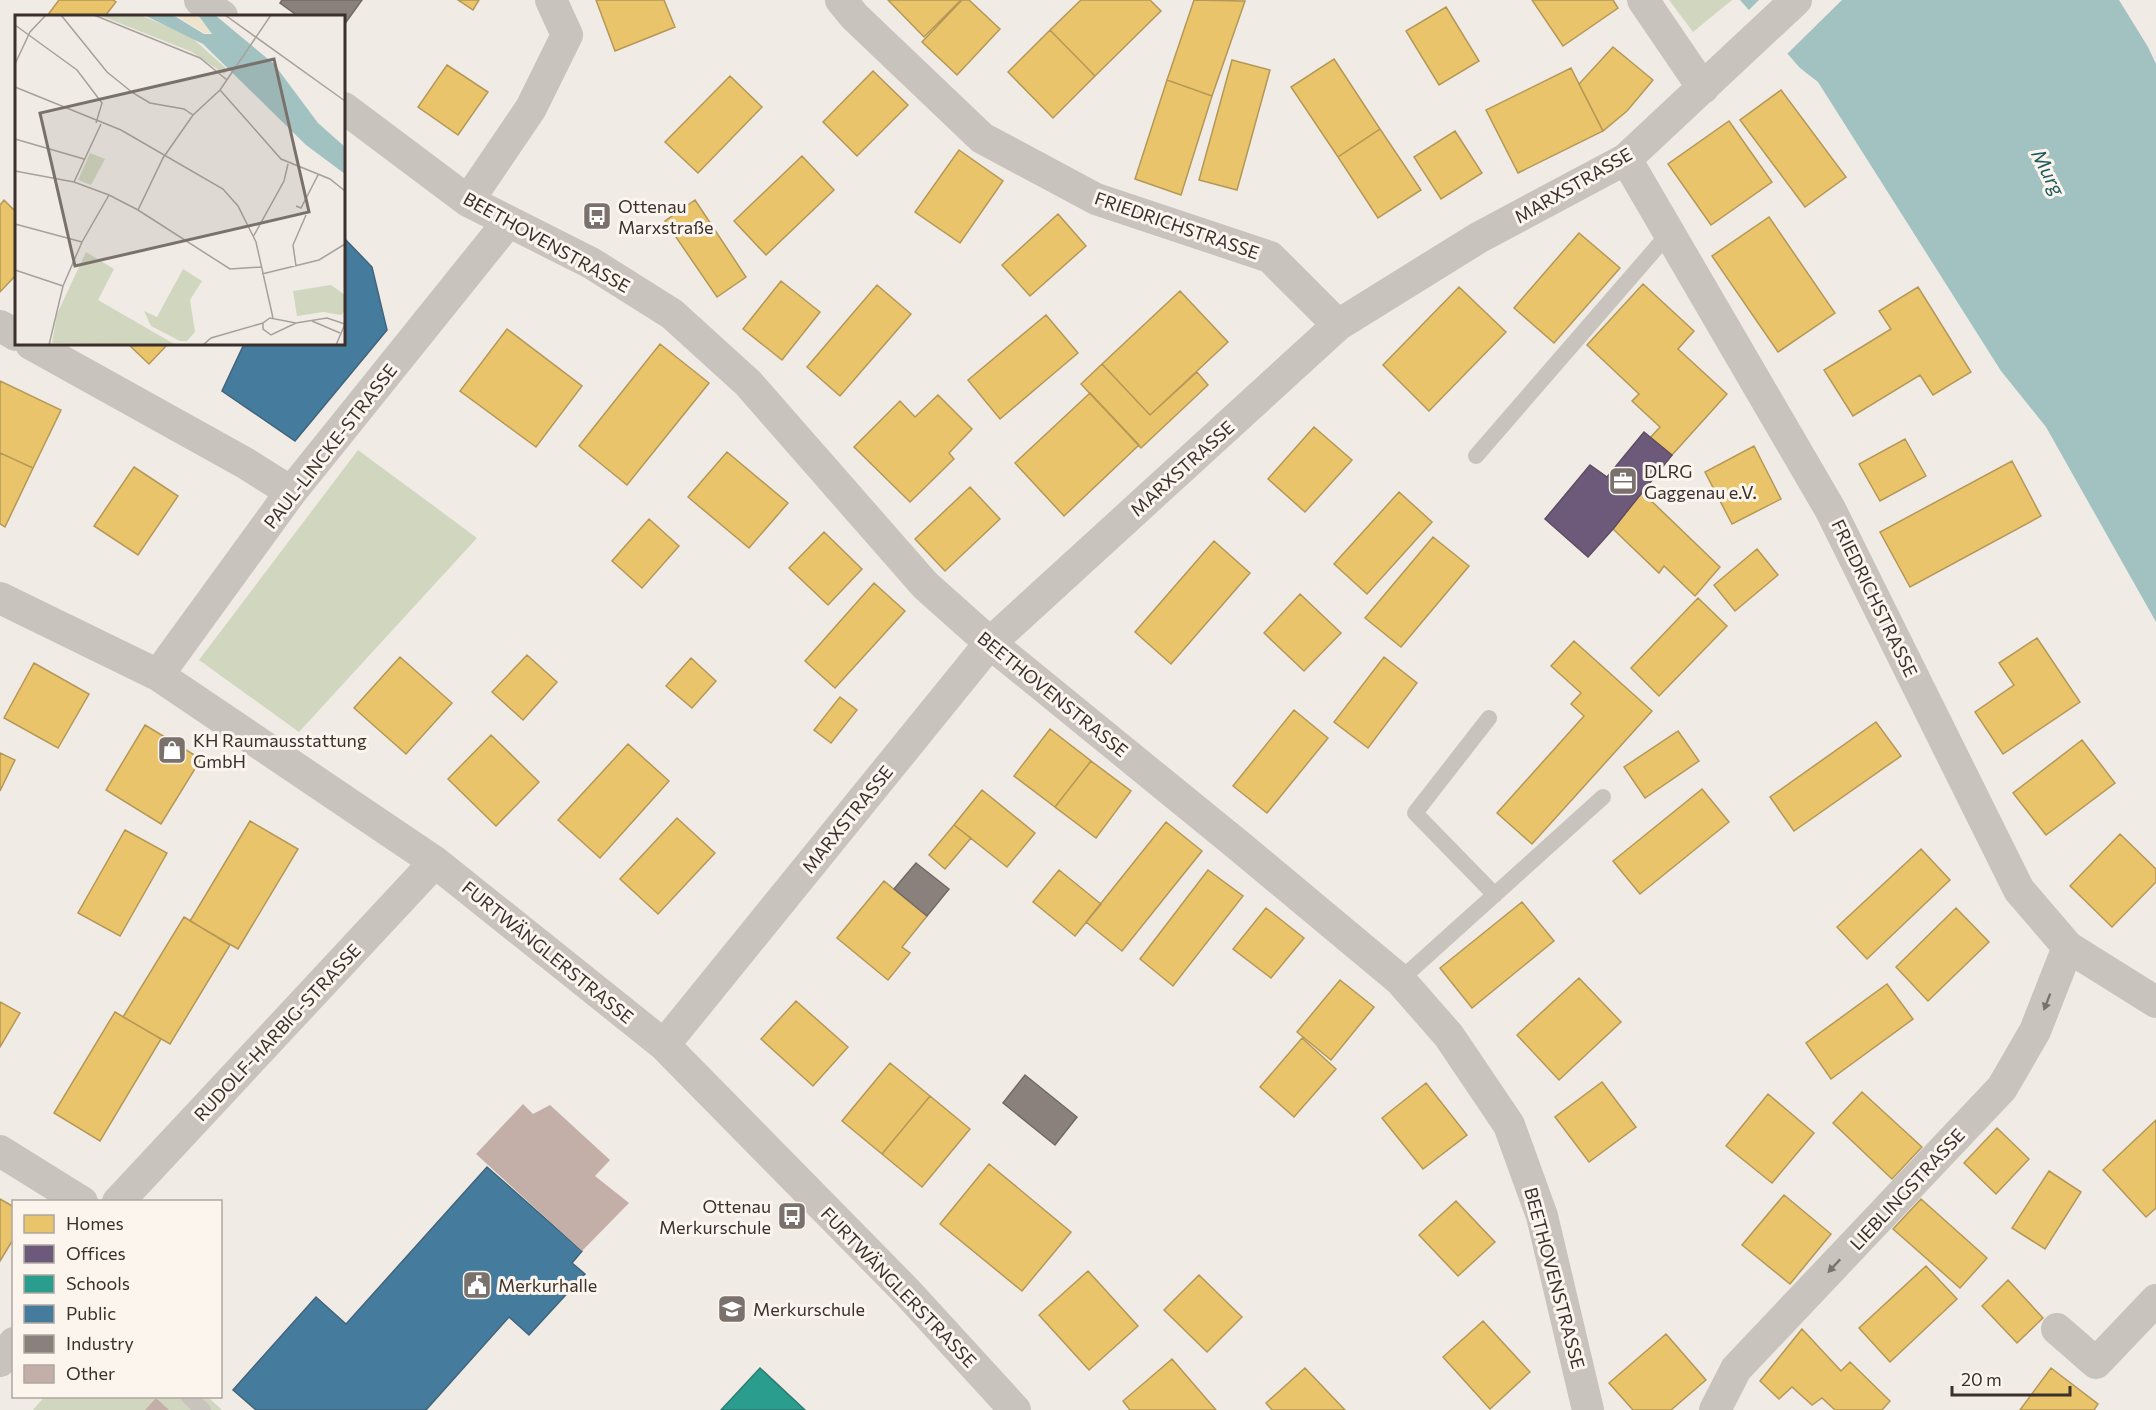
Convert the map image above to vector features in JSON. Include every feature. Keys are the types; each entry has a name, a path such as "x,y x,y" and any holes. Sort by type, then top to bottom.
{"street":[{"path":"200,0 221,15"},
{"path":"468,201 531,108 567,35 551,0"},
{"name":"FRIEDRICHSTRASSE","path":"842,0 854,16 982,138 1096,199 1270,257 1338,325"},
{"path":"1643,0 1703,88"},
{"name":"MARXSTRASSE","path":"664,1046 990,643 1338,325 1478,238 1626,159 1796,0"},
{"name":"BEETHOVENSTRASSE","path":"345,109 468,201 591,263 672,314 748,383 925,585 990,643 1400,980 1449,1036 1509,1125 1542,1216 1588,1410"},
{"name":"FRIEDRICHSTRASSE","path":"1626,159 1830,509 2019,890 2068,947 2156,1002"},
{"name":"PAUL-LINCKE-STRASSE","path":"158,675 291,492 508,222"},
{"path":"0,326 15,334"},
{"path":"33,345 245,463 291,492"},
{"name":"FURTWÄNGLERSTRASSE","path":"0,598 158,675 435,862 664,1046 907,1293 1015,1410"},
{"name":"RUDOLF-HARBIG-STRASSE","path":"120,1200 435,862"},
{"name":"LIEBLINGSTRASSE","path":"1715,1410 1736,1369 2002,1088 2035,1031 2068,947"},
{"path":"0,1151 79,1200"},
{"path":"2057,1329 2096,1363 2156,1300"},
{"path":"0,1361 12,1346"}],"lane":[{"path":"1476,456 1670,232"},
{"path":"1489,718 1415,813 1495,895"},
{"path":"1400,980 1603,797"},
{"path":"190,1398 203,1410"}],"green space":[{"path":"1669,0 1732,0 1693,32"},
{"path":"358,450 477,538 299,732 199,660"},
{"path":"43,1398 209,1398 222,1410 33,1410"}],"water":[{"name":"Murg","path":"1740,0 2119,0 2156,64 2156,622 2046,427 2001,371 1818,82 1800,68"}],"pier":[{"path":"1759,0 1842,0 1785,56 1747,12"}],"building: Homes":[{"path":"59,0 113,0 116,2 106,15 48,15"},
{"path":"458,0 479,0 473,10"},
{"path":"596,0 664,0 675,27 615,51"},
{"path":"888,0 961,0 924,37"},
{"path":"962,0 969,0 1000,29 957,75 922,42"},
{"path":"1081,0 1150,0 1161,11 1095,76 1050,30"},
{"path":"1194,0 1245,1 1212,96 1167,80"},
{"path":"1532,0 1613,0 1618,8 1563,46"},
{"path":"1446,7 1479,61 1439,85 1406,31"},
{"path":"1050,30 1095,76 1053,118 1008,72"},
{"path":"1613,47 1653,80 1627,111 1603,131 1579,84"},
{"path":"1334,59 1380,129 1338,157 1291,87"},
{"path":"1232,60 1270,70 1237,190 1199,180"},
{"path":"447,65 488,92 458,135 418,107"},
{"path":"1571,68 1603,131 1518,173 1486,110"},
{"path":"873,71 908,105 857,156 823,122"},
{"path":"730,76 762,107 698,173 665,142"},
{"path":"1167,80 1212,96 1181,195 1135,179"},
{"path":"1781,90 1846,177 1805,207 1740,120"},
{"path":"1729,121 1772,182 1711,225 1668,164"},
{"path":"1380,129 1421,190 1378,218 1338,157"},
{"path":"1455,131 1482,173 1441,199 1414,157"},
{"path":"959,150 1003,181 960,243 915,212"},
{"path":"802,156 834,190 766,255 734,221"},
{"path":"4,200 15,211 15,276 0,292 0,205"},
{"path":"695,200 746,277 717,297 665,221"},
{"path":"1058,214 1086,246 1030,296 1002,265"},
{"path":"1769,217 1835,313 1778,352 1712,256"},
{"path":"1579,233 1620,268 1554,343 1514,308"},
{"path":"781,281 820,312 782,360 743,329"},
{"path":"1643,284 1694,331 1678,349 1727,394 1672,455 1650,438 1660,427 1632,401 1639,394 1587,345"},
{"path":"877,285 911,314 840,396 807,367"},
{"path":"1459,287 1506,332 1429,411 1383,365"},
{"path":"1918,287 1971,372 1933,395 1920,375 1853,416 1824,370 1891,329 1879,311"},
{"path":"1180,291 1228,342 1150,415 1102,364"},
{"path":"1046,315 1078,353 1000,419 968,380"},
{"path":"507,329 582,386 536,447 460,391"},
{"path":"660,344 709,383 627,485 579,446"},
{"path":"129,345 167,345 149,364"},
{"path":"1102,364 1150,415 1197,372 1208,385 1141,448 1081,384"},
{"path":"0,381 61,410 33,468 0,453"},
{"path":"1090,393 1139,445 1064,516 1015,463"},
{"path":"938,395 972,429 949,453 954,459 910,502 854,447 900,401 915,417"},
{"path":"1314,427 1352,460 1305,512 1268,479"},
{"path":"1905,439 1926,476 1880,501 1859,464"},
{"path":"1754,446 1781,499 1732,524 1705,472"},
{"path":"727,452 788,503 749,548 688,497"},
{"path":"0,453 33,468 5,527 0,524"},
{"path":"2012,461 2041,516 1910,587 1880,532"},
{"path":"134,467 178,496 138,555 94,526"},
{"path":"970,487 1000,519 945,571 915,539"},
{"path":"1399,492 1432,522 1367,594 1334,564"},
{"path":"1642,492 1720,567 1695,596 1664,566 1659,573 1613,529"},
{"path":"649,519 679,546 642,588 612,561"},
{"path":"824,532 862,569 828,605 789,568"},
{"path":"1433,537 1469,566 1401,647 1365,618"},
{"path":"1214,541 1250,573 1171,664 1135,632"},
{"path":"1757,549 1778,575 1735,611 1714,585"},
{"path":"874,583 905,611 835,688 805,661"},
{"path":"1300,594 1341,633 1304,671 1264,633"},
{"path":"1698,598 1727,626 1659,696 1631,668"},
{"path":"2037,638 2080,702 2003,754 1975,712 2014,685 1999,663"},
{"path":"1574,641 1652,711 1532,844 1497,813 1584,716 1571,704 1581,693 1551,666"},
{"path":"527,655 557,682 523,720 492,692"},
{"path":"400,657 452,703 406,754 354,708"},
{"path":"1384,657 1417,683 1368,748 1334,722"},
{"path":"691,658 716,681 692,708 666,686"},
{"path":"34,663 89,694 58,748 4,718"},
{"path":"840,697 857,710 831,743 814,730"},
{"path":"1294,710 1328,738 1267,813 1233,786"},
{"path":"1876,722 1901,756 1794,831 1770,797"},
{"path":"145,725 201,759 161,824 106,790"},
{"path":"1050,729 1091,761 1055,807 1014,776"},
{"path":"1678,731 1699,761 1645,798 1624,767"},
{"path":"491,735 539,782 496,826 448,779"},
{"path":"2082,740 2115,783 2046,835 2013,793"},
{"path":"628,744 669,781 600,858 558,820"},
{"path":"0,753 15,760 0,791"},
{"path":"1091,761 1131,791 1096,838 1055,807"},
{"path":"1702,789 1729,822 1640,894 1613,861"},
{"path":"982,790 1035,833 1007,867 954,825"},
{"path":"677,818 715,853 658,914 620,879"},
{"path":"250,821 298,849 238,949 190,921"},
{"path":"1166,822 1202,851 1122,951 1086,922"},
{"path":"954,825 971,838 945,869 929,855"},
{"path":"125,830 167,853 120,936 78,913"},
{"path":"2120,834 2156,869 2156,882 2112,927 2070,886"},
{"path":"1921,849 1950,880 1867,959 1837,927"},
{"path":"1059,870 1101,904 1075,936 1033,902"},
{"path":"1208,870 1243,896 1173,986 1140,959"},
{"path":"884,881 927,916 902,947 910,953 888,980 837,938"},
{"path":"1522,902 1554,941 1472,1008 1440,968"},
{"path":"1266,908 1304,938 1271,978 1233,949"},
{"path":"1956,908 1989,942 1928,1001 1896,967"},
{"path":"184,917 230,945 170,1044 123,1017"},
{"path":"1579,978 1621,1022 1559,1080 1517,1035"},
{"path":"1340,980 1374,1007 1331,1060 1297,1032"},
{"path":"1887,984 1913,1019 1831,1079 1806,1043"},
{"path":"796,1001 848,1047 813,1086 761,1039"},
{"path":"0,1002 20,1013 0,1047"},
{"path":"115,1012 161,1039 100,1141 54,1113"},
{"path":"1302,1038 1336,1069 1294,1117 1260,1087"},
{"path":"890,1063 930,1096 882,1154 842,1121"},
{"path":"1602,1082 1636,1127 1589,1162 1555,1117"},
{"path":"1426,1083 1467,1135 1423,1169 1382,1118"},
{"path":"1862,1092 1922,1147 1892,1179 1833,1123"},
{"path":"1768,1094 1814,1133 1772,1183 1726,1146"},
{"path":"930,1096 970,1129 922,1187 882,1154"},
{"path":"2156,1120 2156,1208 2146,1217 2103,1170"},
{"path":"1997,1128 2029,1159 1996,1194 1964,1163"},
{"path":"989,1164 1071,1232 1022,1291 940,1224"},
{"path":"2049,1171 2081,1192 2045,1249 2012,1228"},
{"path":"1784,1195 1831,1234 1790,1284 1742,1245"},
{"path":"0,1199 12,1206 12,1241 0,1261"},
{"path":"1921,1199 1987,1258 1960,1288 1893,1229"},
{"path":"1456,1201 1495,1242 1458,1276 1419,1235"},
{"path":"1926,1266 1957,1299 1890,1362 1859,1328"},
{"path":"1088,1271 1138,1326 1089,1370 1039,1315"},
{"path":"1199,1275 1242,1317 1207,1352 1164,1310"},
{"path":"2008,1280 2043,1318 2017,1343 1982,1306"},
{"path":"1483,1321 1530,1372 1490,1409 1443,1357"},
{"path":"1802,1329 1841,1371 1850,1362 1890,1401 1882,1410 1835,1410 1822,1398 1812,1405 1792,1387 1779,1399 1760,1381"},
{"path":"1666,1334 1706,1380 1671,1410 1633,1410 1609,1383"},
{"path":"1172,1359 1216,1410 1130,1410 1123,1401"},
{"path":"1305,1368 1345,1410 1272,1410 1266,1403"},
{"path":"2051,1368 2098,1404 2094,1410 2020,1410"}],"building: Offices":[{"path":"1644,432 1672,455 1588,557 1545,519 1590,465 1607,477"}],"building: Schools":[{"path":"760,1368 805,1410 721,1410"}],"building: Public":[{"path":"345,239 372,267 387,330 295,441 222,391 244,345 345,345"},
{"name":"Merkurhalle","path":"487,1167 582,1251 572,1263 585,1274 529,1335 509,1317 426,1410 256,1410 233,1390 316,1297 346,1324"}],"building: Industry":[{"path":"282,0 362,0 345,24 345,15 297,15 280,3"},
{"path":"916,863 949,889 927,916 894,889"},
{"path":"1025,1075 1077,1117 1055,1145 1003,1103"}],"building: Other":[{"path":"523,1104 533,1114 550,1105 610,1160 595,1176 629,1203 582,1251 476,1154"},
{"path":"156,1398 169,1410 145,1410"}],"place":[{"name":"Ottenau Marxstraße","path":"597,216"},
{"name":"DLRG Gaggenau e.V.","path":"1623,481"},
{"name":"KH Raumausstattung GmbH","path":"172,750"},
{"name":"Ottenau Merkurschule","path":"792,1216"},
{"name":"Merkurhalle","path":"477,1285"},
{"name":"Merkurschule","path":"732,1309"}]}
